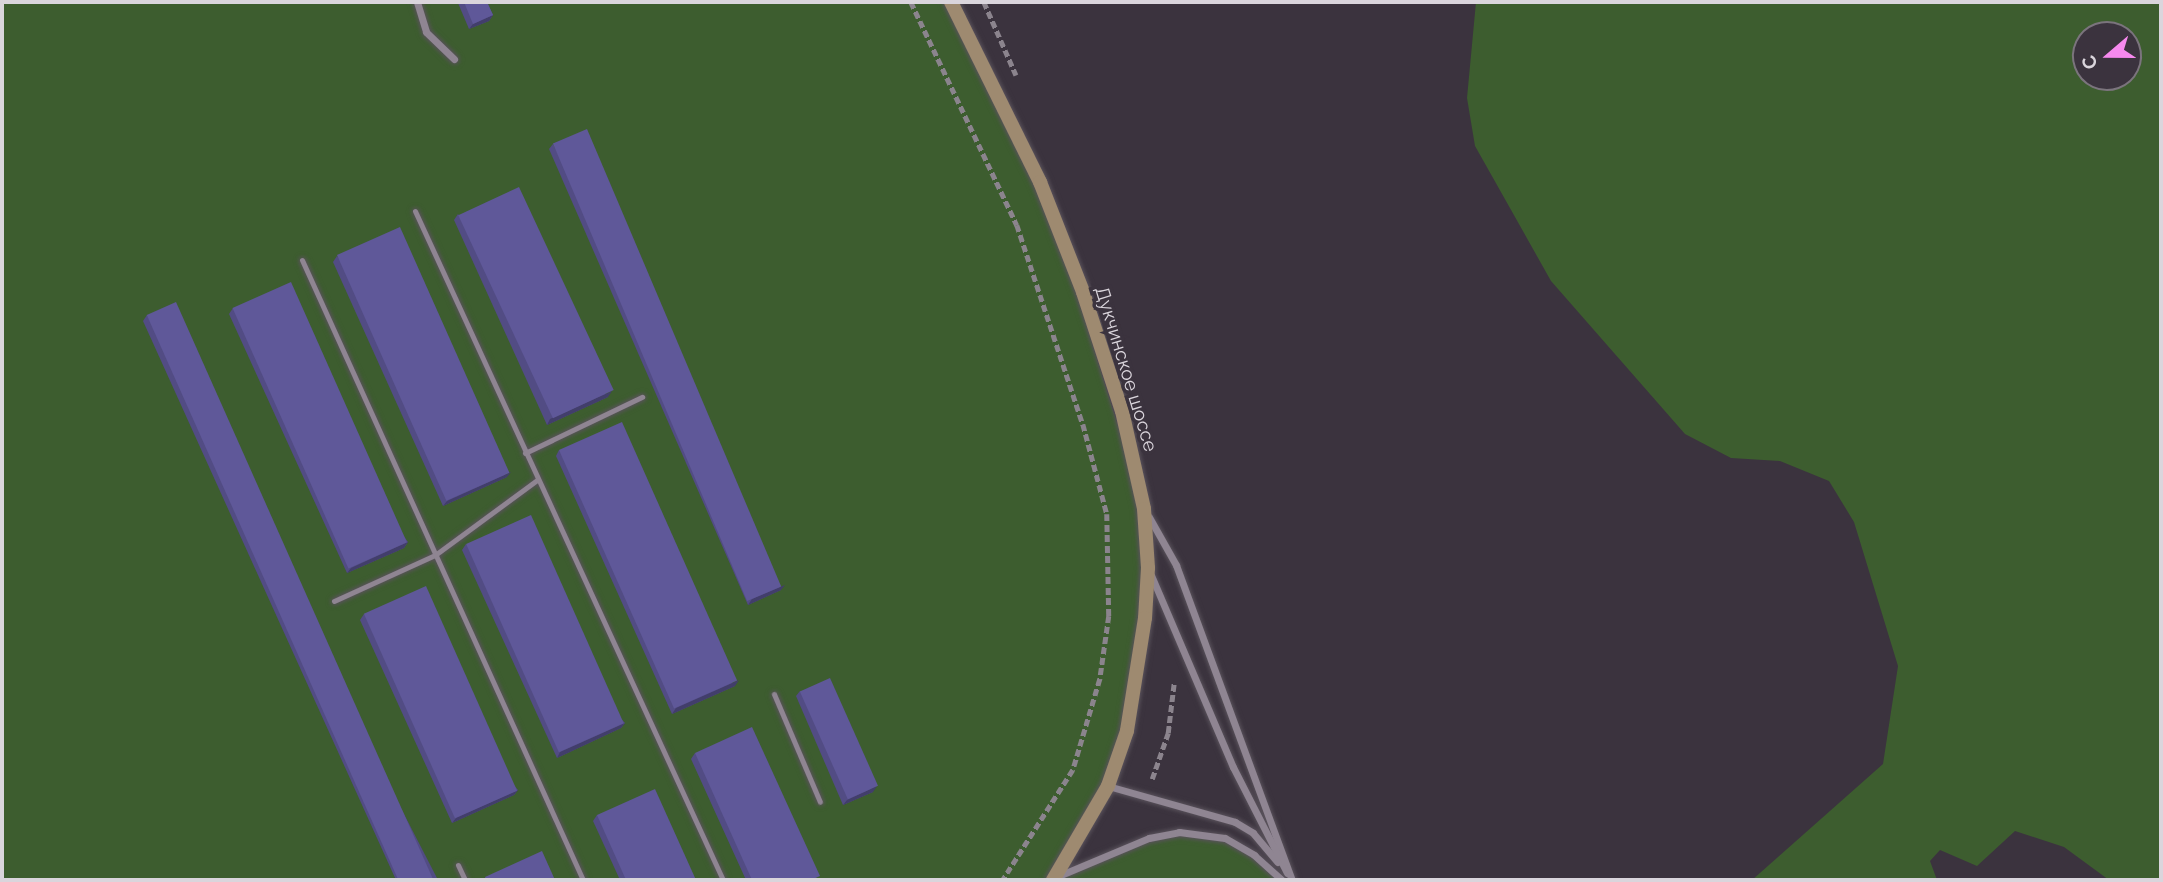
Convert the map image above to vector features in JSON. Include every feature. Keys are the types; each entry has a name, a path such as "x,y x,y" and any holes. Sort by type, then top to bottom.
{"street":[{"path":"417,2 426,32 454,59"},
{"name":"Дукчинское шоссе","path":"951,2 1040,182 1083,292 1122,411 1144,509 1148,568 1140,670 1127,731 1108,786 1054,879"},
{"path":"1144,509 1176,565 1290,880"},
{"path":"1148,568 1233,767 1290,880"},
{"path":"1108,786 1235,822 1260,841 1290,880"},
{"path":"1054,879 1149,838 1179,832 1225,838 1254,855 1282,880"}],"lane":[{"path":"415,211 723,880"},
{"path":"302,260 583,880"},
{"path":"525,453 642,397"},
{"path":"334,601 435,555 537,480"},
{"path":"774,694 820,802"},
{"path":"458,865 464,880"}],"path":[{"path":"911,2 1017,225 1083,424 1107,514 1109,616 1100,679 1073,770 1003,880"}],"green space":[{"path":"2,2 945,2 1050,209 1144,509 1148,568 1127,731 1057,876 1113,851 1179,832 1225,838 1282,880 2,880"},
{"path":"1476,2 2161,2 2161,880 2109,880 2064,847 2015,831 1977,866 1940,850 1930,861 1937,880 1752,880 1883,764 1898,666 1854,522 1829,481 1780,461 1731,458 1685,434 1551,281 1475,146 1467,98"}],"building":[{"path":"464,2 487,2 493,15 473,24"},
{"path":"587,129 781,586 747,601 553,143"},
{"path":"519,187 614,390 553,418 458,215"},
{"path":"400,227 509,473 446,501 337,255"},
{"path":"291,282 407,542 348,568 233,308"},
{"path":"176,302 433,880 398,880 147,315"},
{"path":"622,422 737,681 674,709 559,450"},
{"path":"531,515 624,723 559,752 466,544"},
{"path":"426,586 517,791 455,818 364,614"},
{"path":"830,678 878,786 848,799 800,691"},
{"path":"752,727 820,876 811,880 752,880 695,753"},
{"path":"655,789 696,880 626,880 597,815"},
{"path":"542,851 555,880 486,880 485,877"}]}
